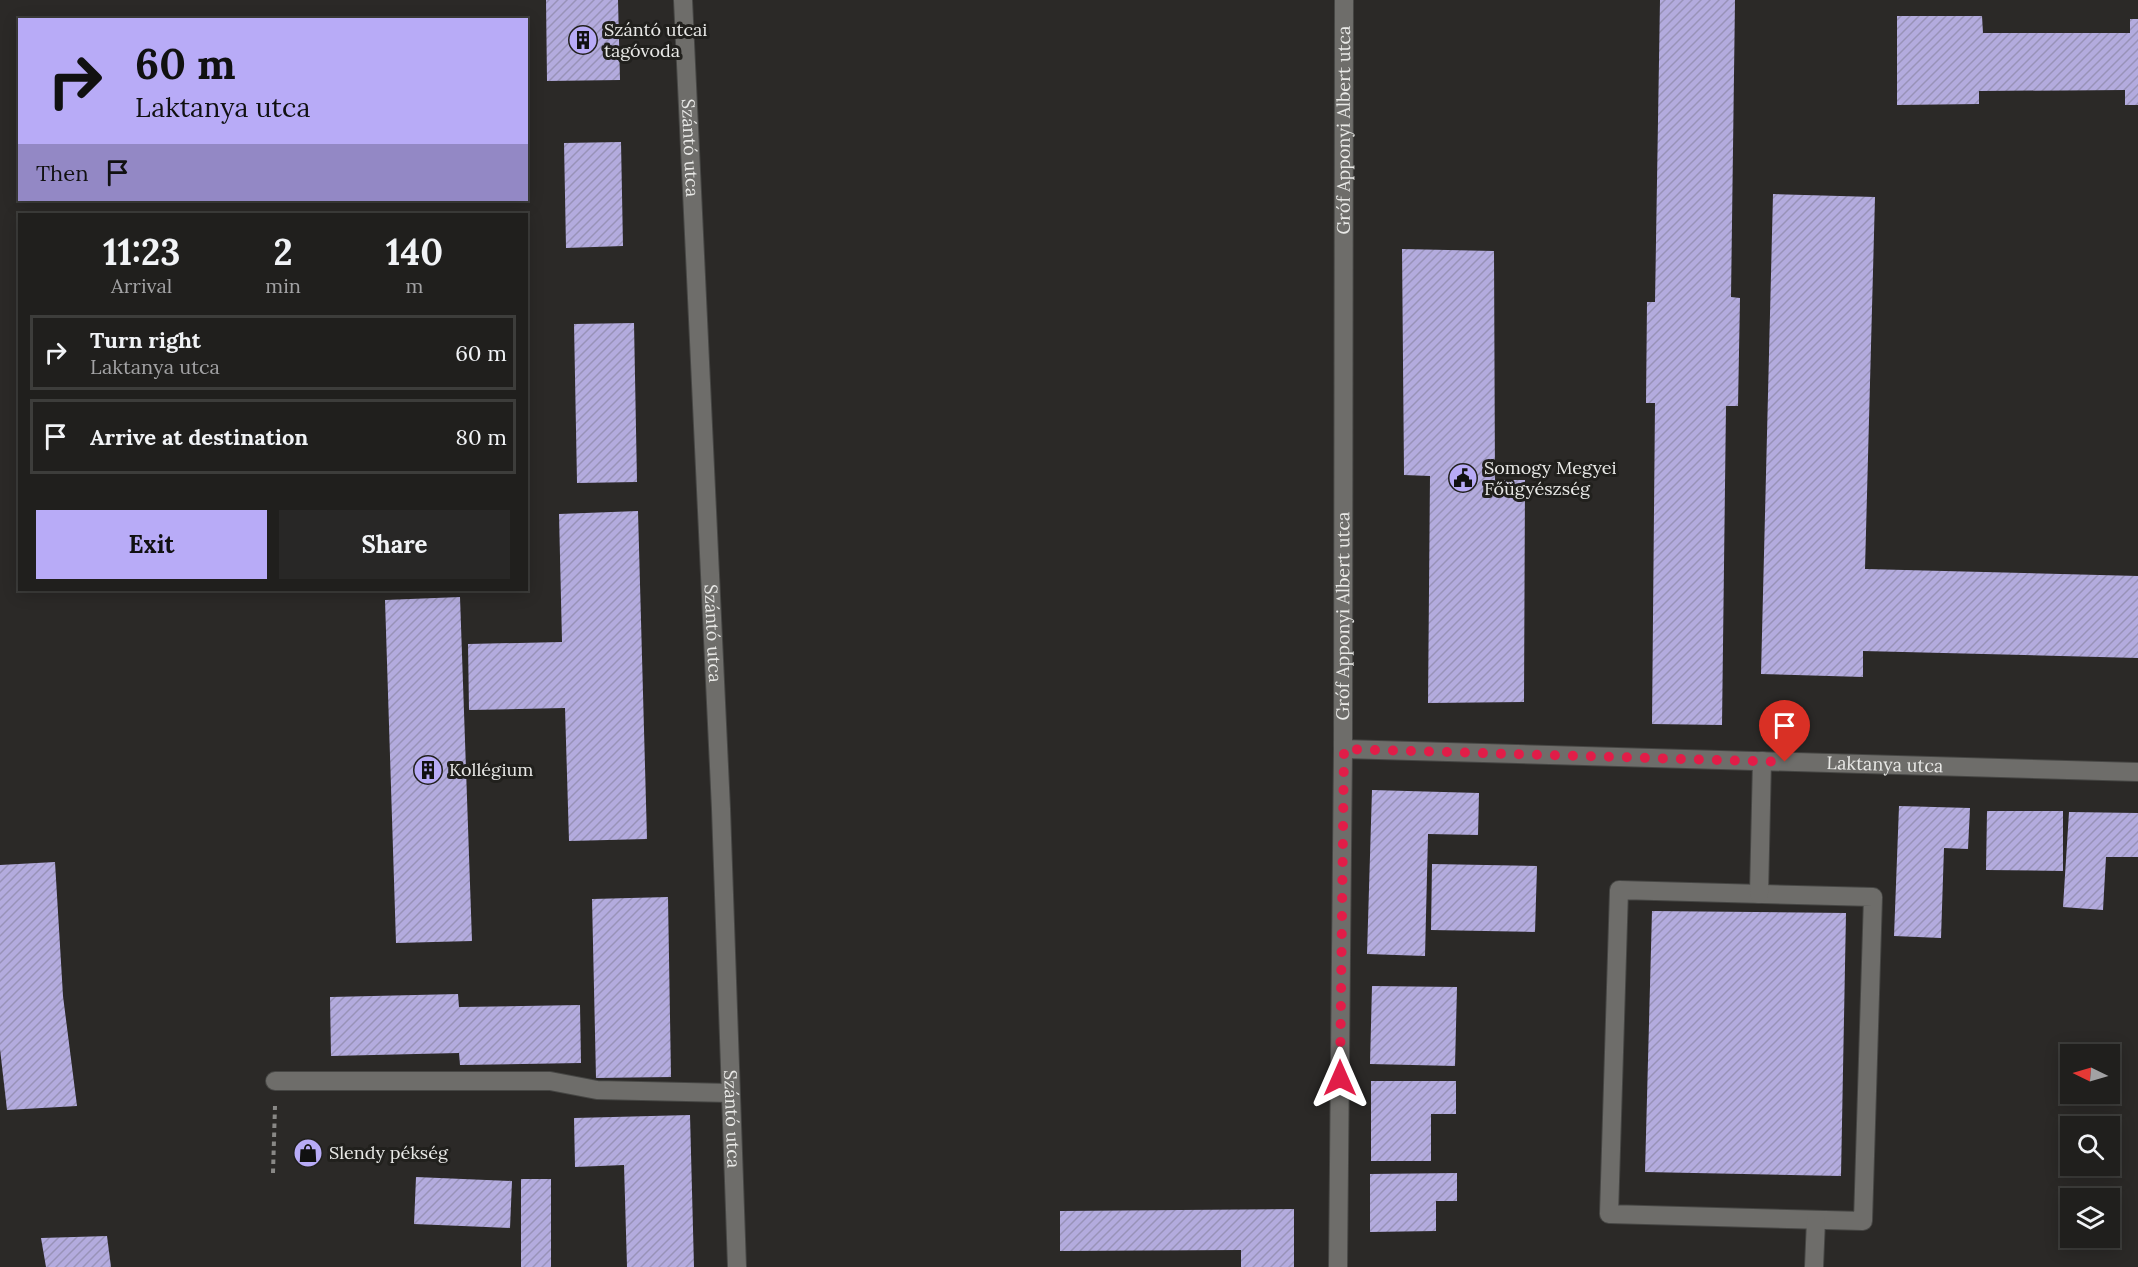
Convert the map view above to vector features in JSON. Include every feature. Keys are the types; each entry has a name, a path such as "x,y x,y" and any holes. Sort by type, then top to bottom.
{"street":[{"name":"Szántó utca","path":"683,0 721,798 737,1267"},
{"name":"Gróf Apponyi Albert utca","path":"1338,1267 1344,749 1344,0"},
{"name":"Laktanya utca","path":"1344,749 2138,772"},
{"path":"1759,894 1762,761"},
{"path":"1619,890 1873,897 1863,1221 1816,1220 1609,1214 1619,890"},
{"path":"275,1081 550,1081 597,1090 730,1093"},
{"path":"1814,1267 1816,1220"}],"path":[{"path":"273,1173 275,1081"}],"building":[{"name":"Szántó utcai tagóvoda","path":"546,0 618,0 620,80 547,81"},
{"path":"1660,0 1735,0 1731,297 1740,298 1738,406 1726,406 1722,725 1652,724 1655,403 1646,403 1647,302 1655,302"},
{"path":"1897,16 1982,16 1983,33 2130,33 2130,19 2138,19 2138,105 2125,105 2125,90 1979,91 1979,104 1897,105"},
{"path":"621,142 623,246 566,248 564,143"},
{"path":"1773,194 1875,197 1865,569 2138,576 2138,658 1863,651 1863,677 1761,674"},
{"name":"Somogy Megyei Főügyészség","path":"1402,249 1494,251 1495,480 1525,480 1524,702 1428,703 1430,476 1404,475"},
{"path":"634,323 637,482 577,483 574,324"},
{"path":"638,511 647,839 569,841 565,708 469,710 468,644 562,642 559,514"},
{"name":"Kollégium","path":"460,597 472,941 396,943 385,600"},
{"path":"1372,790 1479,793 1478,835 1428,834 1425,956 1367,954"},
{"path":"1899,806 1970,808 1968,849 1944,848 1941,938 1894,936"},
{"path":"1987,811 2063,811 2063,871 1986,870"},
{"path":"2069,812 2138,813 2138,857 2106,857 2103,910 2063,907"},
{"path":"55,862 63,996 77,1106 7,1110 0,1049 0,865"},
{"path":"1432,864 1537,866 1535,932 1431,930"},
{"path":"668,897 671,1077 596,1078 592,899"},
{"path":"1652,911 1846,913 1841,1176 1645,1172"},
{"path":"1372,986 1457,987 1455,1066 1370,1064"},
{"path":"458,994 459,1007 580,1005 581,1063 460,1065 459,1053 331,1056 330,997"},
{"path":"1371,1081 1456,1081 1456,1114 1431,1114 1431,1161 1371,1161"},
{"path":"690,1115 694,1267 627,1267 624,1165 575,1167 574,1118"},
{"path":"1457,1173 1457,1201 1436,1201 1436,1231 1370,1232 1370,1174"},
{"path":"416,1177 512,1181 510,1228 414,1224"},
{"path":"521,1179 551,1179 551,1267 521,1267"},
{"path":"1294,1209 1294,1267 1241,1267 1241,1250 1060,1251 1060,1211"},
{"path":"107,1236 111,1267 46,1267 41,1238"}],"place":[{"name":"Szántó utcai tagóvoda","path":"583,40"},
{"name":"Somogy Megyei Főügyészség","path":"1463,478"},
{"name":"Kollégium","path":"428,770"},
{"name":"Slendy pékség","path":"308,1153"}],"route":[{"path":"1340,1078 1344,749 1785,762"}]}
